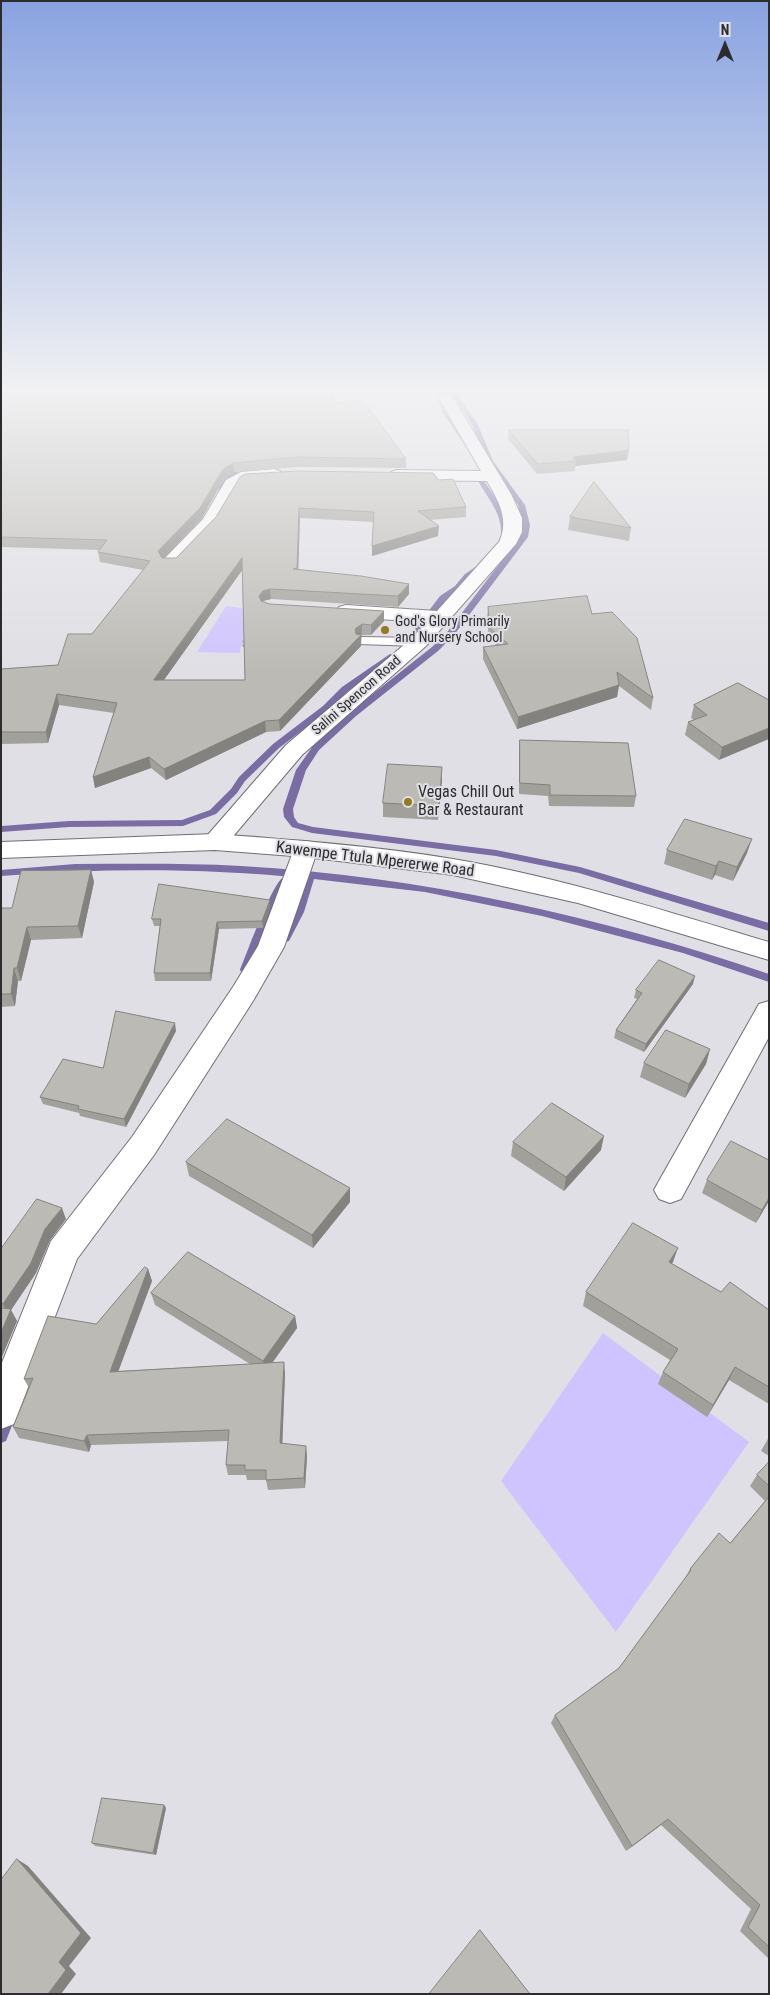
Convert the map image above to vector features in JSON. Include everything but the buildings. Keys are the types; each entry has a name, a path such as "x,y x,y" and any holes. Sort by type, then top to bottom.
{"street":[{"path":"170,563 210,522 230,486"},
{"name":"Salini Spencon Road","path":"215,842 294,750 419,642 507,544 513,532 513,518 499,486"},
{"path":"332,611 442,617"},
{"name":"Kawempe Ttula Mpererwe Road","path":"1,850 215,842 306,849 462,869 581,895 769,951"},
{"path":"1,1411 63,1251 143,1146 243,994 271,947 306,849"},
{"path":"670,1190 769,1011"}],"lane":[{"path":"362,642 419,642"}],"path":[{"path":"245,647 242,644 244,639 252,633"}],"shaded area":[{"path":"226,606 270,612 266,627 241,646 240,653 197,652"},
{"path":"603,1333 749,1442 616,1632 501,1481"}],"waterway":[{"path":"218,498 222,486"},
{"path":"485,486 504,521 505,536"},
{"path":"508,486 516,496 525,515 524,537 451,633 435,649 353,714 316,748 301,770 288,809 289,817 295,825 312,830 496,853 580,870 769,927"},
{"path":"412,639 443,598 458,588 468,576 480,568"},
{"path":"1,829 69,824 183,823 213,812 234,791 242,779 276,746 326,708 345,689 393,656"},
{"path":"1,873 75,867 240,869 302,874 425,889 542,912 642,937 769,978"},
{"path":"285,938 299,912 309,877"},
{"path":"246,970 283,881"},
{"path":"1,1436 9,1415"}],"place":[{"name":"God's Glory Primarily and Nursery School","path":"385,630"},
{"name":"Vegas Chill Out Bar & Restaurant","path":"408,802"}]}
